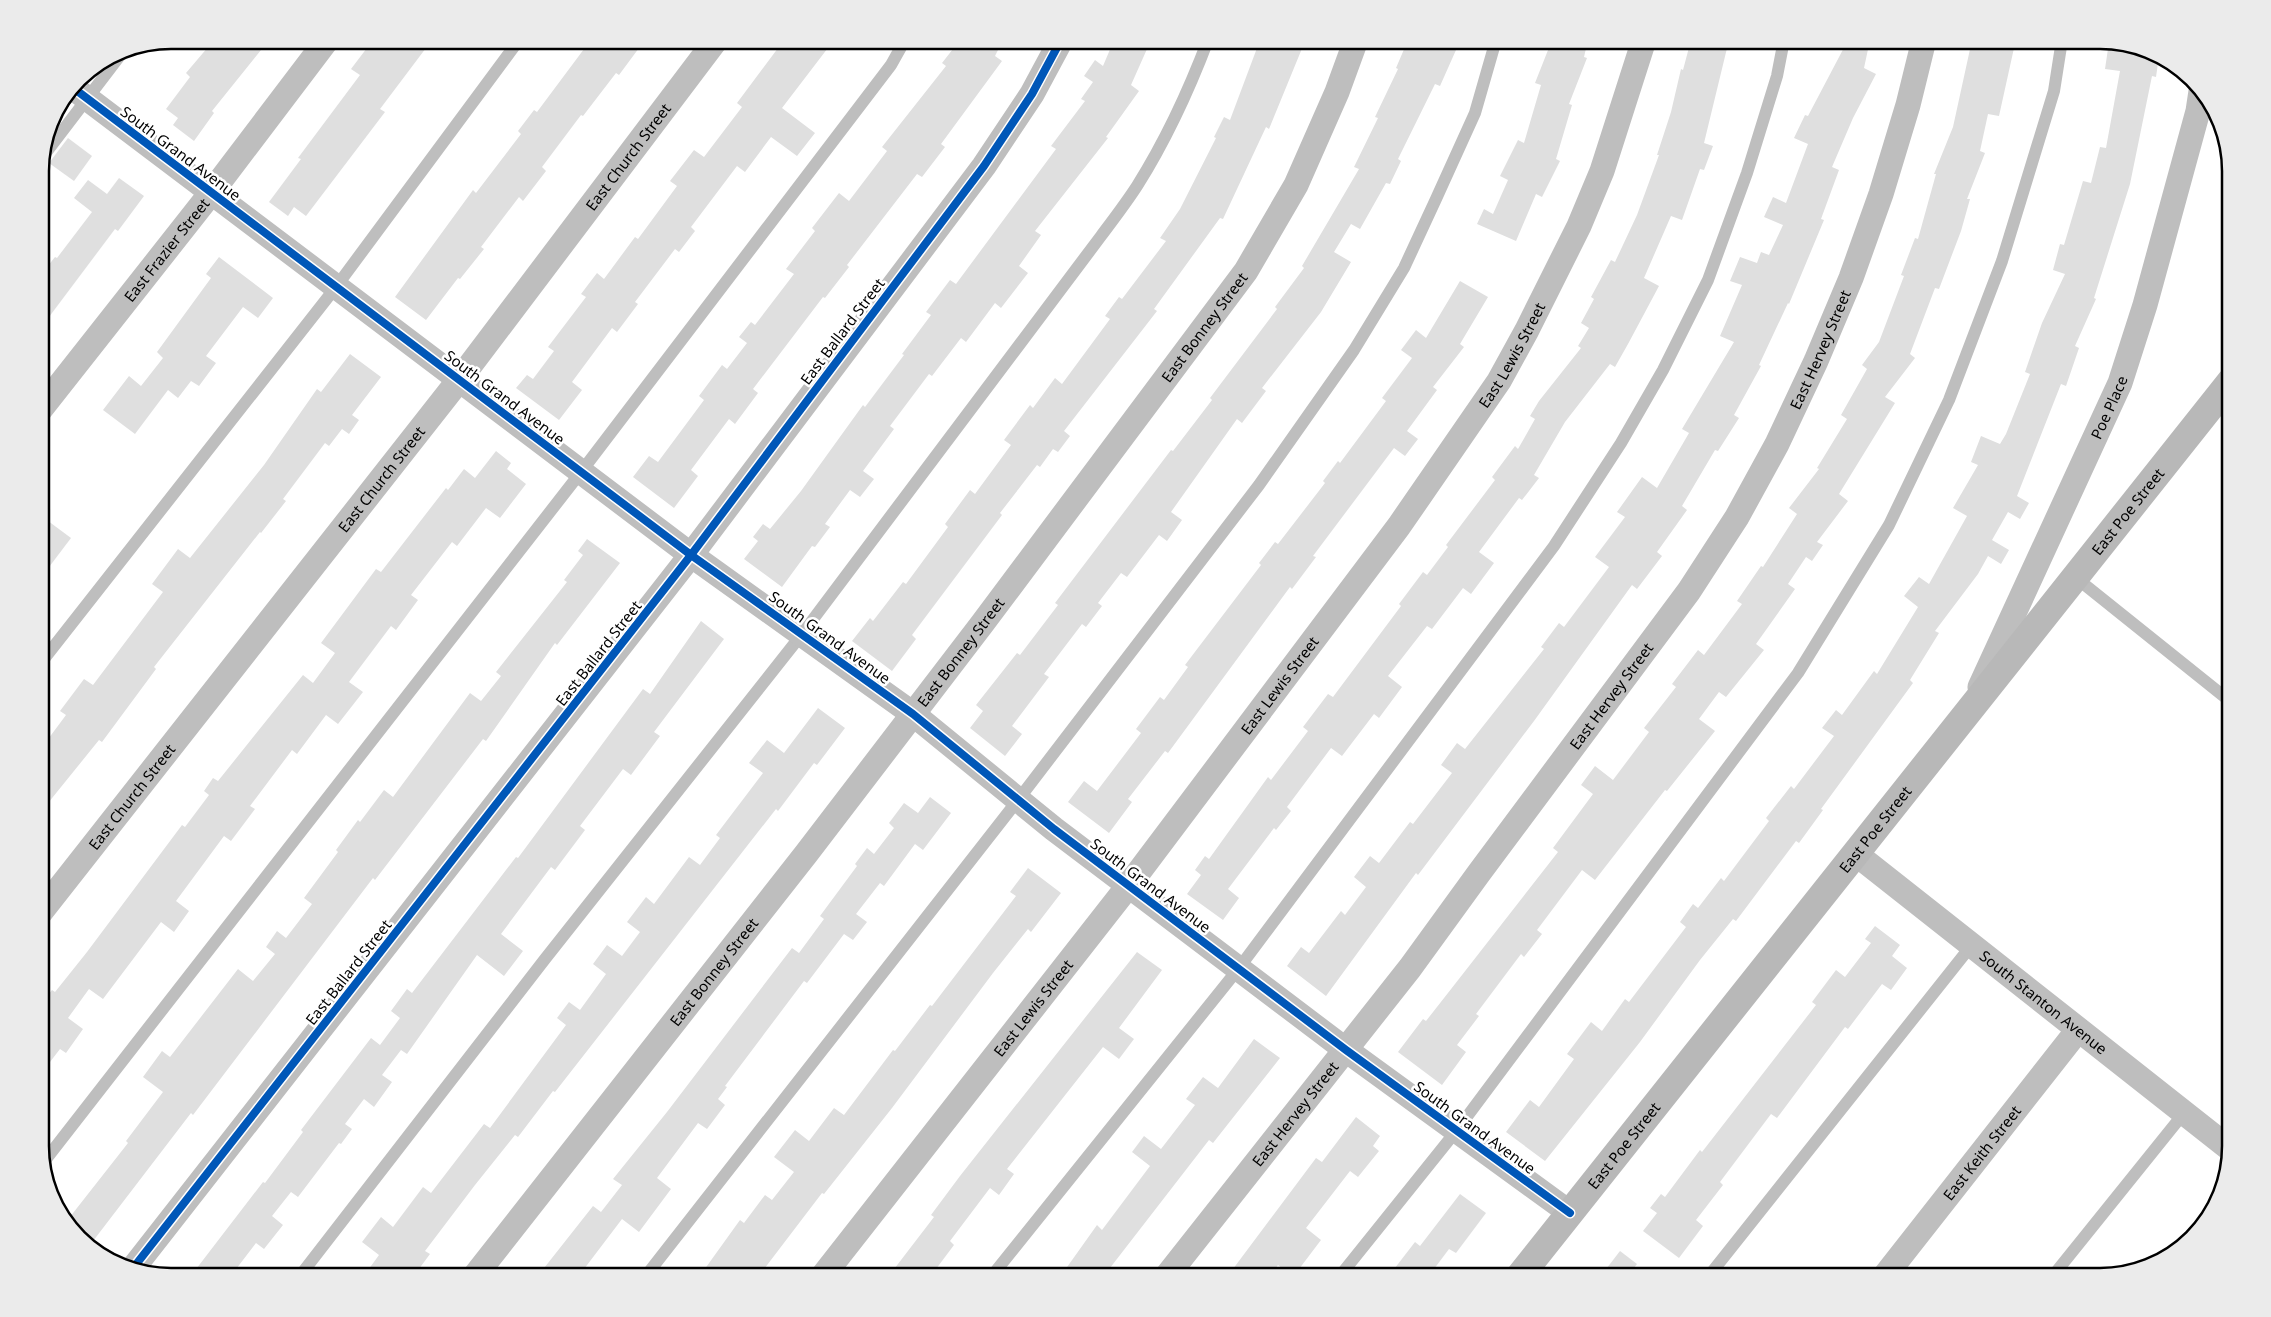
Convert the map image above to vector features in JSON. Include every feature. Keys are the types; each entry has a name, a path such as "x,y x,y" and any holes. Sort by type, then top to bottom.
{"street":[{"name":"East Frazier Street","path":"49,399 211,193 320,49"},
{"name":"East Church Street","path":"49,902 459,380 709,49"},
{"name":"East Ballard Street","path":"137,1263 691,555 984,166 1032,94 1055,49"},
{"name":"East Bonney Street","path":"481,1268 806,854 1246,271 1296,184 1337,92 1353,49"},
{"name":"East Lewis Street","path":"829,1268 1129,885 1405,518 1499,381 1579,226 1602,171 1641,49"},
{"name":"East Hervey Street","path":"1173,1268 1410,968 1689,591 1737,516 1777,444 1812,370 1851,278 1882,194 1908,105 1922,49"},
{"name":"South Grand Avenue","path":"80,94 691,555 913,714 1018,800 1346,1050 1570,1213"},
{"name":"Poe Place","path":"1971,708 2120,383 2145,305 2200,100"},
{"name":"East Poe Street","path":"1526,1268 2222,392"},
{"name":"South Stanton Avenue","path":"1856,854 2222,1143"},
{"name":"East Keith Street","path":"1891,1268 2078,1030"}],"lane":[{"path":"49,653 336,287 513,49"},
{"path":"49,1155 581,472 862,104 891,65 900,49"},
{"path":"306,1268 802,634 1137,187 1163,141 1204,49"},
{"path":"653,1268 1018,800 1259,485 1354,350 1404,268 1436,199 1475,113 1493,49"},
{"path":"999,1268 1239,968 1554,546 1621,443 1663,370 1708,280 1747,173 1777,76 1782,49"},
{"path":"1346,1268 1457,1130 1798,673 1889,525 1949,400 2002,262 2054,91 2061,49"},
{"path":"53,139 80,94 108,66"},
{"path":"2075,577 2222,695"},
{"path":"1715,1268 1971,946"},
{"path":"2059,1268 2184,1113"}],"building":[{"path":"206,49 262,49 212,111 214,113 194,141 173,125 178,118 166,109 190,77 186,73"},
{"path":"366,49 425,49 380,109 385,112 306,216 294,207 288,216 269,202 301,159 298,158 360,75 351,69"},
{"path":"584,49 638,49 619,75 616,73 583,116 581,115 542,167 546,171 523,201 519,197 481,247 484,249 460,279 458,278 426,320 395,297 473,190 476,193 521,134 518,131 534,110 537,112"},
{"path":"777,49 827,49 782,108 815,133 797,156 771,137 745,172 737,166 691,227 695,231 679,252 675,249 635,302 638,304 617,332 612,328 572,382 582,390 559,420 516,388 527,375 533,379 554,351 548,347 586,297 581,294 597,273 604,279 635,237 638,239 677,186 670,181 694,150 704,157 742,107 737,103"},
{"path":"953,49 998,49 995,56 1002,61 941,144 945,147 922,177 917,174 847,265 849,267 825,298 823,297 753,389 758,393 735,424 729,419 691,470 698,476 674,508 633,477 649,456 658,462 704,400 699,396 722,365 727,369 747,343 739,337 751,322 755,325 794,274 786,269 815,231 812,228 839,193 849,201 887,151 882,147 946,66 942,63"},
{"path":"1110,49 1147,49 1131,85 1139,91 1106,137 1108,138 1035,231 1041,235 1019,266 1028,273 1001,308 995,303 966,342 961,338 932,376 929,374 890,426 894,429 863,471 874,479 860,497 850,490 825,524 830,527 815,547 812,546 782,587 744,559 758,541 753,537 763,524 770,529 801,491 863,405 865,407 904,355 902,354 931,315 926,312 950,280 956,284 1056,149 1051,146 1085,101 1081,99 1093,82 1084,76 1095,60 1103,66"},
{"path":"1257,49 1302,49 1269,129 1266,127 1223,219 1220,218 1154,309 1157,311 1064,431 1070,436 1058,452 1053,449 1040,467 1037,465 1000,513 1002,515 912,635 916,639 892,671 852,641 870,618 873,621 903,582 906,584 948,527 945,524 970,490 975,494 1011,445 1004,440 1030,405 1033,408 1055,378 1062,384 1110,319 1105,316 1119,297 1122,299 1166,241 1160,238 1180,209 1216,138 1214,137 1224,117 1230,120"},
{"path":"1404,49 1456,50 1440,86 1435,84 1398,159 1401,161 1390,184 1386,183 1360,229 1351,224 1334,252 1351,262 1321,312 1262,388 1266,391 1242,423 1237,419 1171,512 1182,520 1167,541 1159,535 1127,577 1121,573 1098,603 1102,606 1086,627 1082,624 1044,674 1049,677 1012,726 1022,734 1005,756 970,728 983,711 976,705 1017,653 1020,655 1058,605 1055,603 1171,450 1173,451 1212,400 1210,398 1277,309 1275,307 1304,268 1302,266 1359,169 1354,167 1378,118 1375,117 1398,69 1396,68"},
{"path":"1548,49 1586,49 1584,57 1587,58 1569,104 1572,105 1556,159 1560,161 1542,197 1536,194 1516,241 1477,224 1484,209 1493,214 1508,180 1500,176 1518,140 1524,143 1541,85 1535,83"},
{"path":"1689,49 1727,49 1704,143 1713,146 1704,170 1700,169 1682,220 1671,216 1644,278 1659,286 1628,344 1615,367 1610,364 1565,422 1534,475 1539,478 1522,500 1519,498 1479,552 1494,563 1471,594 1463,588 1432,629 1427,626 1388,676 1402,687 1379,718 1374,714 1342,756 1331,748 1287,807 1291,811 1276,830 1274,828 1228,889 1239,898 1223,920 1187,894 1201,875 1195,870 1205,856 1209,859 1268,777 1271,780 1308,731 1303,727 1328,694 1333,697 1401,606 1399,604 1423,572 1427,575 1448,547 1446,545 1495,480 1492,477 1515,446 1518,449 1535,419 1530,416 1539,401 1581,348 1578,346 1589,328 1581,323 1594,299 1591,297 1611,260 1615,262 1637,215 1659,155 1657,155 1671,112 1681,69 1683,70"},
{"path":"1843,49 1868,49 1864,68 1876,74 1853,118 1832,167 1839,170 1821,219 1824,220 1789,304 1759,365 1761,366 1734,415 1739,418 1718,451 1715,450 1682,506 1687,510 1657,552 1662,556 1637,589 1632,585 1534,721 1418,875 1416,873 1326,996 1287,966 1301,947 1309,953 1341,911 1345,915 1366,887 1354,877 1370,856 1379,863 1410,822 1413,824 1452,773 1441,765 1457,743 1465,749 1544,649 1541,647 1559,623 1564,627 1609,567 1595,557 1625,517 1617,512 1642,477 1657,488 1689,433 1682,429 1734,342 1720,336 1742,285 1730,281 1740,257 1757,263 1761,252 1769,255 1783,225 1764,217 1773,197 1786,203 1808,144 1794,138 1805,115 1808,116"},
{"path":"1970,49 2014,49 1999,116 1988,114 1980,151 1985,153 1967,199 1970,199 1961,231 1939,289 1935,288 1910,354 1915,358 1885,397 1895,403 1839,494 1848,501 1817,542 1823,545 1812,561 1806,557 1788,584 1795,589 1756,644 1764,650 1726,697 1719,692 1699,719 1715,731 1667,791 1665,790 1595,880 1582,870 1537,930 1542,934 1524,957 1521,954 1476,1014 1479,1016 1457,1045 1466,1052 1442,1085 1398,1052 1423,1019 1426,1021 1558,852 1553,848 1593,794 1581,785 1595,766 1613,780 1649,732 1644,728 1676,687 1672,684 1698,650 1704,655 1742,604 1737,601 1761,566 1763,567 1797,514 1789,508 1819,469 1817,468 1847,419 1841,415 1867,369 1862,365 1879,342 1904,276 1901,275 1915,238 1918,239 1936,174 1934,174 1953,127"},
{"path":"2108,49 2132,53 2158,63 2156,77 2152,76 2130,184 2094,298 2096,299 2075,346 2079,348 2066,386 2061,384 2017,496 2029,503 2020,519 2008,512 1992,540 2009,550 2001,564 1988,556 1978,574 1935,631 1939,633 1910,680 1913,683 1821,809 1823,810 1799,843 1796,841 1736,921 1733,919 1700,960 1640,1042 1545,1161 1506,1132 1530,1100 1539,1107 1574,1059 1567,1054 1591,1022 1602,1031 1625,999 1629,1002 1686,927 1680,922 1693,904 1698,908 1721,878 1724,881 1769,821 1766,818 1791,786 1794,789 1834,736 1822,728 1836,710 1842,715 1874,671 1877,674 1918,607 1904,596 1919,577 1929,584 1967,516 1953,508 1978,465 1971,462 1981,436 2000,444 2006,434 2030,374 2025,372 2042,323 2065,274 2053,270 2060,244 2064,245 2083,181 2091,183 2100,147 2106,148 2120,71 2105,69"},
{"path":"68,138 92,156 74,181 49,163"},
{"path":"119,178 144,196 118,231 115,229 49,317 49,265 55,257 57,258 92,212 74,198 88,180 107,194"},
{"path":"219,257 273,298 258,318 243,307 206,356 216,363 199,386 191,381 178,398 168,390 135,434 103,410 129,376 141,386 163,358 157,352 211,278 206,274"},
{"path":"1460,281 1488,297 1460,344 1464,347 1433,387 1437,390 1407,431 1418,439 1405,456 1394,448 1313,556 1316,557 1292,589 1290,587 1168,753 1165,751 1128,799 1132,802 1109,833 1068,802 1084,781 1097,791 1141,733 1136,729 1160,697 1164,700 1188,667 1185,665 1261,565 1259,563 1275,542 1278,544 1325,483 1323,481 1338,461 1340,463 1386,401 1382,398 1412,358 1401,350 1416,330 1426,338"},
{"path":"350,354 381,377 352,415 359,420 349,434 342,429 329,446 325,443 283,499 286,501 154,667 156,669 102,742 99,740 49,802 49,738 66,715 60,711 84,679 93,685 163,592 152,584 178,549 190,558 264,465 317,389 321,392"},
{"path":"496,451 511,463 507,469 526,484 500,518 486,508 457,546 452,542 411,595 418,600 396,630 391,626 349,682 363,692 338,724 326,715 297,754 292,750 250,806 255,809 231,841 224,836 176,901 189,911 174,932 161,922 103,999 89,989 68,1018 83,1029 66,1053 60,1049 49,1063 49,994 52,990 55,992 87,952 182,825 185,827 209,795 204,791 213,778 218,781 303,675 313,683 335,653 321,643 376,569 381,572 446,488 448,490 464,469 475,478"},
{"path":"49,522 71,538 49,567"},
{"path":"587,539 620,563 557,645 555,643 486,741 483,739 375,880 373,878 193,1115 191,1113 93,1241 84,1233 71,1216 128,1143 126,1141 163,1092 143,1077 162,1051 170,1057 238,969 253,981 275,954 266,947 277,931 286,938 312,904 304,898 338,852 336,850 358,820 360,822 384,790 393,797 470,693 481,701 501,676 496,672 567,582 564,580 583,555 578,551"},
{"path":"701,621 724,639 654,732 660,736 631,775 623,769 580,826 585,830 555,870 551,867 501,934 523,951 504,976 477,955 407,1054 401,1050 382,1075 392,1082 374,1107 364,1099 345,1124 352,1129 341,1144 339,1143 298,1197 291,1192 272,1216 283,1225 264,1249 256,1243 237,1268 197,1268 263,1182 265,1183 303,1132 301,1130 371,1038 380,1045 400,1018 391,1011 407,989 412,993 516,857 518,858 643,689 650,694"},
{"path":"818,708 845,728 817,765 814,763 778,811 776,809 555,1092 553,1091 518,1137 515,1135 475,1185 425,1251 430,1254 420,1268 370,1268 379,1255 362,1242 381,1217 393,1227 423,1187 431,1193 484,1124 490,1128 566,1025 557,1018 569,1002 580,1010 606,974 593,964 607,945 622,956 640,932 627,922 646,897 654,904 689,857 700,865 720,838 716,835 763,773 749,763 767,740 784,753"},
{"path":"930,797 951,813 923,850 915,844 884,886 880,883 856,914 867,922 853,940 844,934 807,983 804,981 725,1086 727,1087 718,1099 725,1105 707,1129 698,1123 657,1178 671,1189 639,1232 622,1219 585,1268 544,1268 593,1206 601,1212 622,1185 613,1179 667,1112 792,948 799,953 824,919 820,916 857,866 855,864 867,848 874,854 894,828 889,823 904,803 918,813"},
{"path":"1028,868 1061,893 1031,932 1028,929 993,973 892,1108 824,1194 822,1193 765,1268 705,1268 740,1220 744,1223 765,1195 772,1200 794,1172 774,1157 795,1130 809,1141 834,1108 844,1115 893,1050 895,1051 930,1005 932,1006 1016,896 1010,892"},
{"path":"1875,926 1900,945 1892,956 1907,968 1891,990 1882,984 1848,1029 1845,1027 1777,1118 1771,1114 1720,1182 1723,1185 1696,1220 1703,1226 1679,1258 1643,1231 1657,1213 1650,1208 1661,1194 1665,1197 1700,1150 1702,1152 1816,1005 1812,1002 1836,970 1845,977 1871,943 1865,939"},
{"path":"1137,952 1162,970 1119,1028 1134,1039 1119,1059 1103,1047 1007,1169 1014,1174 999,1195 990,1188 950,1241 954,1245 937,1268 895,1268 934,1217 931,1215"},
{"path":"1254,1039 1280,1058 1213,1143 1209,1140 1110,1268 1066,1268 1097,1225 1102,1230 1150,1166 1132,1152 1144,1136 1161,1149 1195,1105 1186,1099 1203,1077 1218,1088"},
{"path":"1356,1117 1380,1136 1373,1146 1379,1151 1358,1177 1350,1171 1306,1228 1321,1240 1300,1268 1282,1268 1278,1265 1276,1268 1234,1268 1316,1158 1322,1162"},
{"path":"1460,1194 1486,1213 1456,1253 1449,1249 1435,1268 1395,1268 1415,1242 1420,1246"},
{"path":"1620,1251 1637,1264 1634,1268 1607,1268"}],"cycle path":[{"path":"137,1263 691,555 984,166 1032,94 1056,49"},
{"path":"78,91 691,555 913,714 1054,829 1346,1050 1570,1213"}]}
